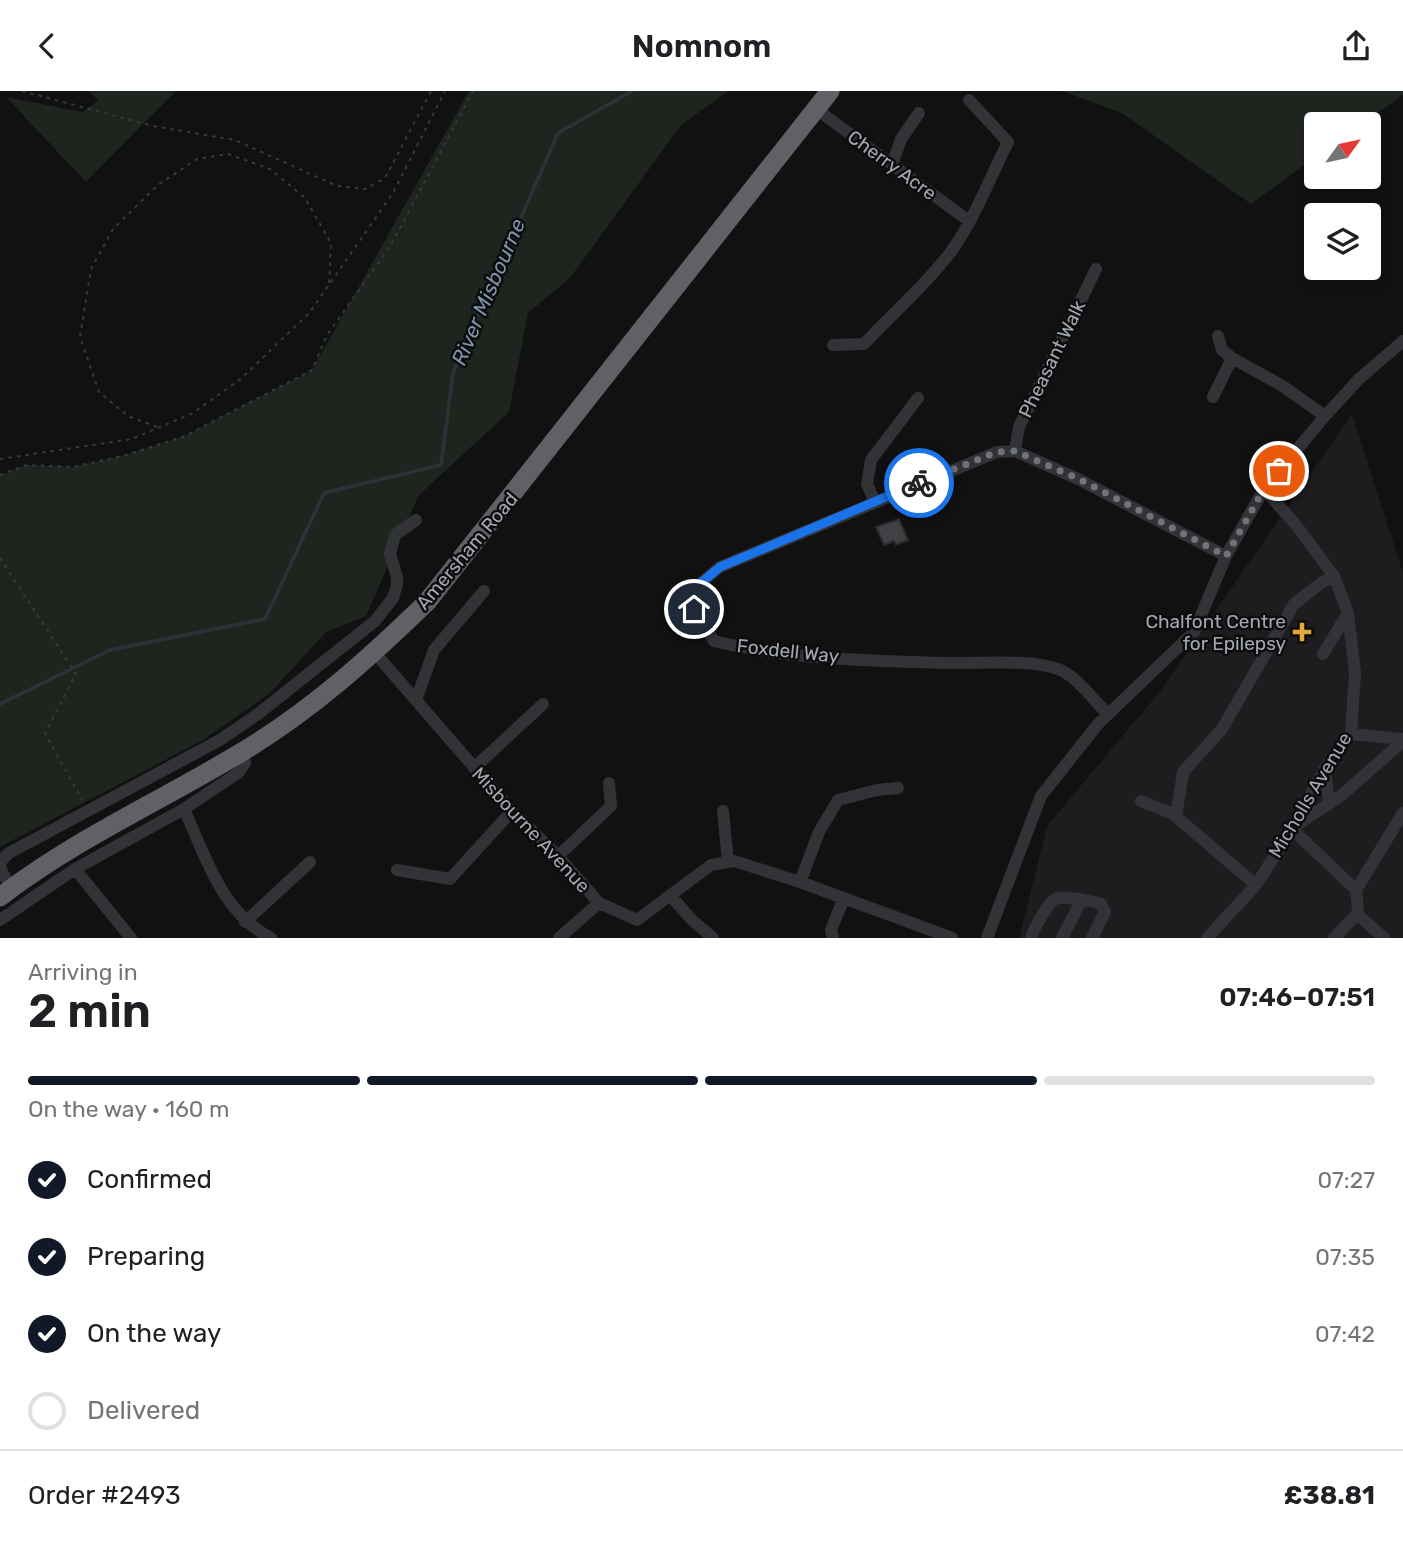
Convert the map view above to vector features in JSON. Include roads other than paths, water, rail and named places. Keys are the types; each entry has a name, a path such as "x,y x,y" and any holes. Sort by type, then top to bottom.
{"highway":[{"name":"Amersham Road","path":"6,892 34,870 93,834 241,752 318,701 375,653 427,602 830,91"}],"street":[{"path":"833,345 862,345 926,281 950,252 968,221 1008,142 969,100"},
{"name":"Cherry Acre","path":"816,109 968,221"},
{"path":"892,165 901,139 919,113"},
{"name":"Pheasant Walk","path":"1015,451 1019,427 1096,269"},
{"path":"1218,335 1222,350 1232,358 1281,385 1325,416"},
{"path":"987,938 1041,796 1108,714 1194,632 1226,556 1264,489 1359,379 1403,341"},
{"path":"1213,397 1232,358"},
{"path":"875,502 867,484 871,460 918,398"},
{"path":"1015,451 1079,479 1226,556"},
{"name":"Foxdell Way","path":"1015,451 997,452 720,567 702,582 694,609 714,641 741,648 833,657 945,663 1030,663 1066,672 1108,714"},
{"name":"Micholls Avenue","path":"1207,938 1256,885 1293,827 1325,768 1351,734 1355,673 1348,613 1334,576 1296,525 1264,489"},
{"path":"6,892 1,870 3,857 220,740 258,715 375,621 393,598 397,585 390,554 395,535 416,520"},
{"path":"1176,817 1183,772 1222,729 1294,604 1334,576"},
{"path":"416,700 434,650 484,591"},
{"path":"1323,654 1348,613"},
{"name":"Misbourne Avenue","path":"375,653 512,811 558,856 598,903 637,920 711,866 727,862"},
{"path":"474,768 543,704"},
{"path":"1351,734 1403,740"},
{"path":"1334,938 1357,914 1359,906 1356,890 1293,827 1329,804 1403,740"},
{"path":"0,920 75,869 184,809 238,773 246,763 241,752"},
{"path":"1325,768 1329,804"},
{"path":"558,856 611,806 609,783"},
{"path":"800,882 820,832 838,800 877,790 898,788"},
{"path":"1141,801 1176,817 1256,885"},
{"path":"184,809 224,897 245,922 267,937"},
{"path":"397,870 450,879 512,811"},
{"path":"723,811 727,862 734,861 800,882 952,938"},
{"path":"1356,890 1403,813"},
{"path":"245,922 310,862"},
{"path":"75,869 131,938"},
{"path":"670,895 692,920 713,938"},
{"path":"834,938 831,930 845,898"},
{"path":"1031,938 1054,899 1062,898 1101,904 1105,912 1092,938"},
{"path":"1062,938 1081,901"},
{"path":"559,938 598,903"},
{"path":"1357,914 1384,938"}],"waterway":[{"name":"River Misbourne","path":"0,704 110,650 265,619 324,493 441,465 453,373 558,133 632,91"}],"place":[{"name":"Chalfont Centre for Epilepsy","path":"1302,632"}]}
